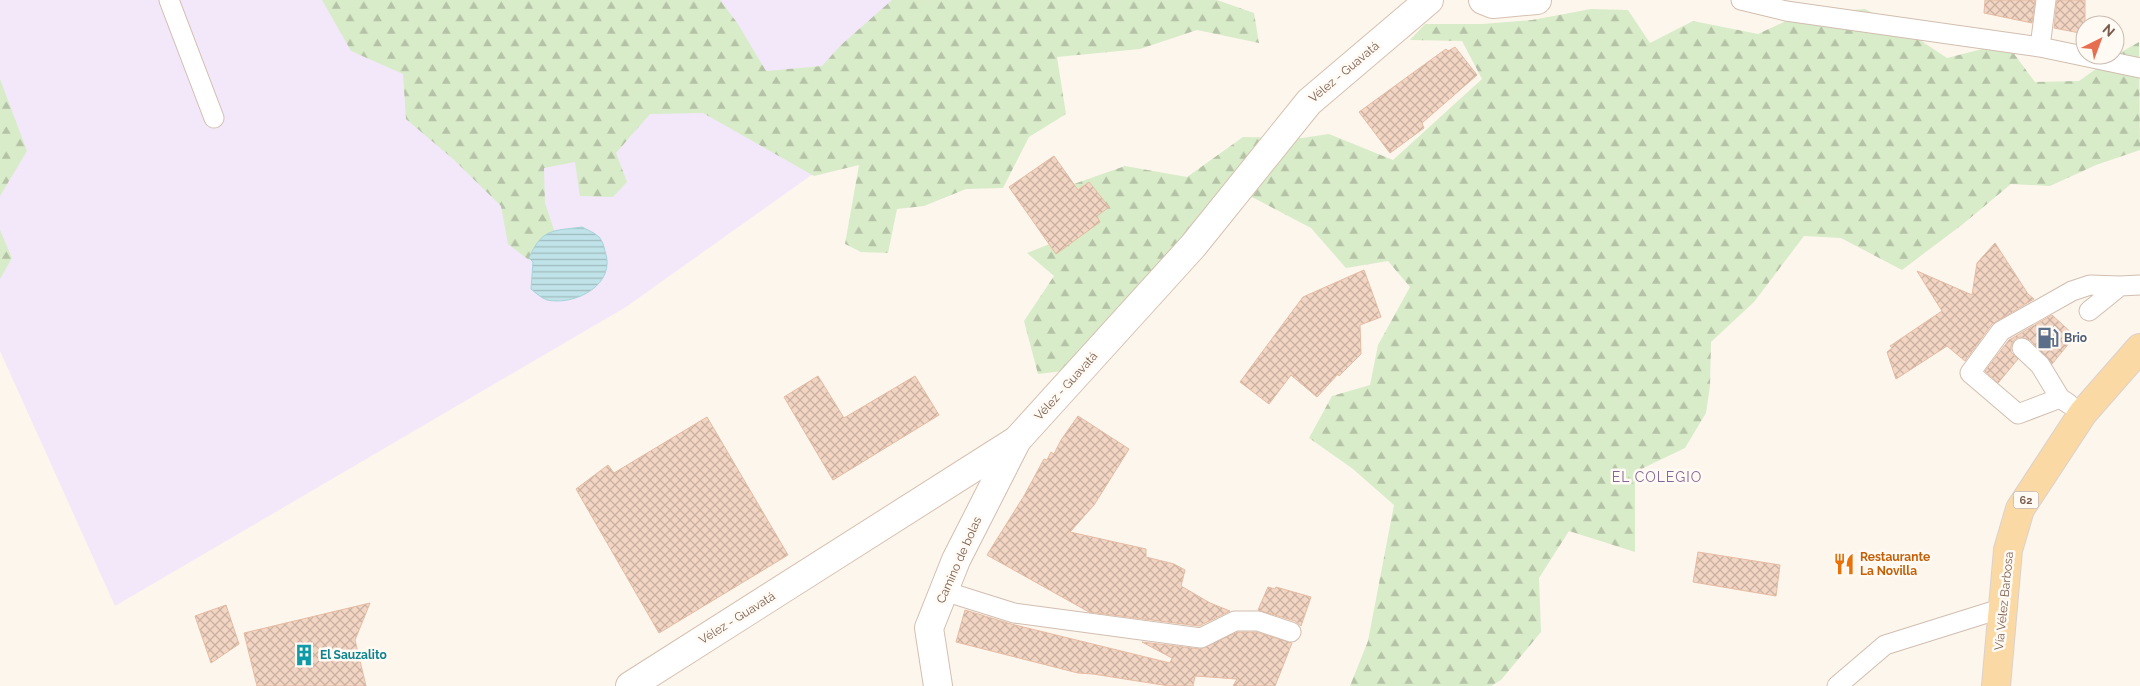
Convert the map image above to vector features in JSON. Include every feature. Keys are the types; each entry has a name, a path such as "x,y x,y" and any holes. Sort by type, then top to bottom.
{"main road":[{"name":"Vía Vélez Barbosa","path":"1996,686 2008,550 2020,509 2083,413 2140,348"}],"street":[{"name":"Vélez - Guavatá","path":"630,686 1017,440 1193,246 1309,102 1429,0"},
{"path":"1484,0 1493,4 1537,0"},
{"name":"Camino de bolas","path":"938,686 929,628 956,560 1017,440"}],"lane":[{"path":"169,0 214,118"},
{"path":"1742,0 1786,11 2040,47 2140,68"},
{"path":"2040,47 2046,0"},
{"path":"2060,398 2018,414 1970,373 2001,331 2072,291 2090,285 2140,285"},
{"path":"2089,311 2120,286"},
{"path":"2022,348 2040,365 2060,398 2083,413"},
{"path":"944,591 1014,613 1201,638 1235,621 1258,621 1291,632"},
{"path":"1837,686 1885,646 2003,608"}],"shaded area":[{"path":"0,0 1057,0 626,307 115,606 0,351"}],"green space":[{"path":"322,0 720,0 738,24 766,71 822,66 841,45 892,0 1217,0 1254,13 1259,43 1197,30 1140,49 1057,57 1066,114 1029,137 1003,188 966,189 924,206 897,209 888,253 861,252 845,244 859,165 814,176 703,113 650,114 616,153 627,182 613,197 580,196 575,162 544,168 545,203 556,236 529,260 508,244 501,206 453,159 406,119 403,74 351,51"},
{"path":"1591,9 1628,10 1650,43 1693,21 1758,34 1801,14 1865,9 1908,32 1947,58 2006,43 2035,82 2079,81 2101,65 2125,65 2125,50 2139,42 2140,150 2096,165 2050,186 2011,184 1963,224 1902,270 1841,238 1804,236 1754,302 1711,342 1710,386 1706,413 1685,448 1635,472 1635,552 1569,531 1539,578 1541,632 1501,680 1491,686 1350,686 1368,641 1394,505 1353,469 1309,438 1332,396 1370,385 1378,345 1410,287 1388,261 1346,268 1311,228 1252,197 1195,236 1072,370 1038,374 1024,321 1054,276 1027,253 1057,241 1071,185 1125,166 1187,177 1243,137 1302,138 1329,134 1393,160 1482,79 1462,41 1410,40 1425,24 1482,24 1532,20"},
{"path":"0,79 27,151 0,196"},
{"path":"0,230 12,258 0,279"}],"water":[{"path":"582,227 596,234 602,241 605,249 607,263 600,283 581,296 570,300 558,301 543,298 531,289 533,262 529,258 534,248 544,236 550,233 563,229"}],"building":[{"path":"1985,0 2035,0 2032,23 1984,13"},
{"path":"2057,0 2085,0 2085,15 2075,15 2075,32 2054,28"},
{"path":"1455,47 1477,75 1422,123 1424,128 1390,153 1359,112 1446,49 1448,51"},
{"path":"1054,156 1078,190 1089,182 1109,207 1097,216 1100,222 1056,254 1009,187"},
{"path":"1995,243 2028,294 2034,299 1992,324 1965,361 1947,346 1896,379 1887,352 1892,348 1890,346 1942,311 1917,271 1972,295 1977,263"},
{"path":"1364,270 1381,317 1360,325 1361,354 1339,376 1338,374 1317,397 1291,375 1269,404 1240,382 1303,297"},
{"name":"Brio","path":"2052,315 2075,336 2052,364 2030,340 2019,337 2014,340 2011,346 2011,352 2018,359 1998,383 1985,371 2009,340"},
{"path":"818,376 844,418 915,376 939,415 833,480 784,397"},
{"path":"1078,416 1129,449 1094,505 1070,532 1146,549 1146,557 1174,564 1185,570 1181,586 1210,603 1230,611 1199,626 1089,612 987,555 1024,496 1044,459 1047,460 1051,452 1054,454 1061,440"},
{"path":"707,417 788,555 659,633 576,489 608,465 614,473"},
{"path":"1698,552 1780,565 1776,596 1693,582"},
{"path":"1268,587 1275,589 1276,587 1311,597 1301,626 1295,621 1258,610"},
{"name":"El Sauzalito","path":"370,603 355,640 366,686 257,686 244,633"},
{"path":"226,605 239,644 211,663 195,616"},
{"path":"965,610 1011,624 1170,663 1172,658 1142,642 1200,649 1238,632 1256,632 1292,643 1275,686 1233,686 1237,679 1195,676 1193,686 1169,686 1078,673 956,642"}],"place":[{"name":"Brio","path":"2048,338"},
{"name":"Restaurante La Novilla","path":"1844,564"},
{"name":"El Sauzalito","path":"304,655"}],"district":[{"name":"EL COLEGIO","path":"1657,477"}]}
